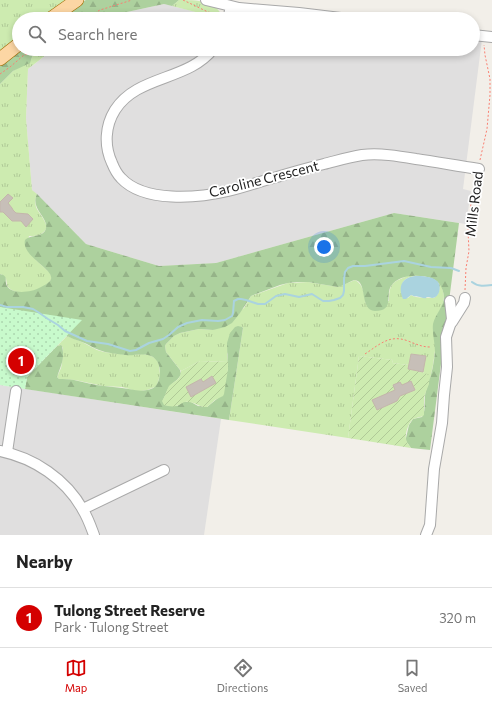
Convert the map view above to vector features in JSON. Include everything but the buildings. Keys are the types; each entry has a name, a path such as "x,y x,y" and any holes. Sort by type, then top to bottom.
{"main road":[{"path":"60,12 78,0"},
{"path":"0,59 12,50"}],"street":[{"path":"206,0 231,7 288,12"},
{"path":"230,12 231,7"},
{"name":"Caroline Crescent","path":"206,56 190,68 148,84 134,92 123,100 114,111 108,128 108,154 117,173 132,186 146,192 162,196 209,194 230,190 343,159 369,154 392,155 479,169"},
{"path":"426,535 430,525 434,475 443,413 447,367 446,337 452,322 464,303 465,298"},
{"path":"450,301 452,322"},
{"path":"16,391 3,452 24,458 48,471 63,483 83,509 94,535"},
{"path":"83,509 164,470"}],"path":[{"path":"96,12 132,0"},
{"name":"Mills Road","path":"465,298 466,268 469,248 468,231 471,204 476,186 480,156 487,129 490,79 484,49 489,36"},
{"path":"0,74 23,56"},
{"path":"365,354 393,338 422,347 430,347"}],"shaded area":[{"path":"164,4 197,12 127,12"},
{"path":"480,39 482,39 480,55"},
{"path":"45,56 480,56 463,189 471,191 466,224 394,213 216,263 159,266 86,244 32,190 26,118 28,69"},
{"path":"0,385 221,419 204,535 0,535"}],"green space":[{"path":"0,0 72,0 55,12 12,12 12,46 0,55"},
{"path":"86,0 179,0 172,6 164,4 127,12 66,12"},
{"path":"179,0 192,0 205,2 216,8 219,12 196,12 172,6"},
{"path":"12,54 12,56 32,56 30,63 13,71 0,84 0,63"},
{"path":"32,56 45,56 28,69 26,118 32,190 37,194 35,200 36,207 46,224 46,228 40,235 29,236 26,248 50,273 52,278 45,286 39,289 19,292 9,288 6,278 0,274 0,84 13,71 31,60"},
{"path":"37,194 86,244 159,266 216,263 394,213 459,223 430,450 411,448 406,441 409,425 413,419 422,417 424,412 425,393 432,372 435,352 433,324 444,300 441,286 435,280 422,276 410,276 399,279 391,286 389,290 388,302 385,308 375,311 367,306 363,290 359,282 355,280 338,287 308,282 288,283 251,296 232,323 225,327 213,330 199,329 180,333 174,336 165,346 166,352 180,370 181,374 170,386 163,400 165,405 177,406 183,402 191,402 198,406 207,407 218,398 228,369 227,343 230,333 235,327 238,326 243,328 229,420 25,389 27,377 57,346 61,345 63,355 57,377 59,379 144,391 155,387 160,376 157,361 153,357 143,354 126,355 102,351 0,307 0,274 5,277 7,286 13,291 17,292 36,289 49,282 51,279 51,275 48,271 32,257 25,246 25,240 40,235 46,228 46,224 37,208 35,199"},
{"path":"410,275 415,276 404,280 402,286 403,298 408,298 411,295 434,298 438,294 439,290 437,281 442,287 444,296 442,307 437,316 435,351 429,384 428,377 423,372 425,356 411,354 409,365 392,363 393,360 359,356 348,438 229,420 242,327 227,354 228,362 200,361 181,371 166,352 166,344 174,336 180,333 199,329 213,330 244,308 251,296 288,283 308,282 338,287 355,280 362,287 366,304 389,301 391,286 396,281"},
{"path":"0,307 82,320 27,377 25,389 0,385"},
{"path":"67,336 104,352 129,355 143,354 153,357 157,360 159,365 160,375 157,385 147,390 136,391 122,387 103,386 75,380 59,379 57,377 61,368 63,348 61,345 57,346"},
{"path":"359,356 393,360 392,363 409,365 409,369 423,372 429,377 429,384 424,399 424,415 412,420 406,432 407,443 411,448 348,438"},
{"path":"200,361 228,362 223,396 215,400 207,407 186,402 178,406 164,405 162,401 169,386 179,378 181,371"}],"water":[{"path":"415,276 435,279 439,283 440,288 437,296 425,298 411,295 406,299 403,299 401,291 402,284 410,277"}],"waterway":[{"path":"0,305 33,309 65,331 87,341 108,344 130,351 163,339 178,327 187,323 202,320 225,320 232,316 234,301 238,299 258,304 265,304 276,296 285,294 299,297 312,294 323,301 340,298 344,291 345,272 348,268 353,266 404,261 431,267 451,268 459,271"},
{"path":"472,282 474,284 484,286 492,285"}],"place":[{"name":"Tulong Street Reserve","path":"21,361"}]}
